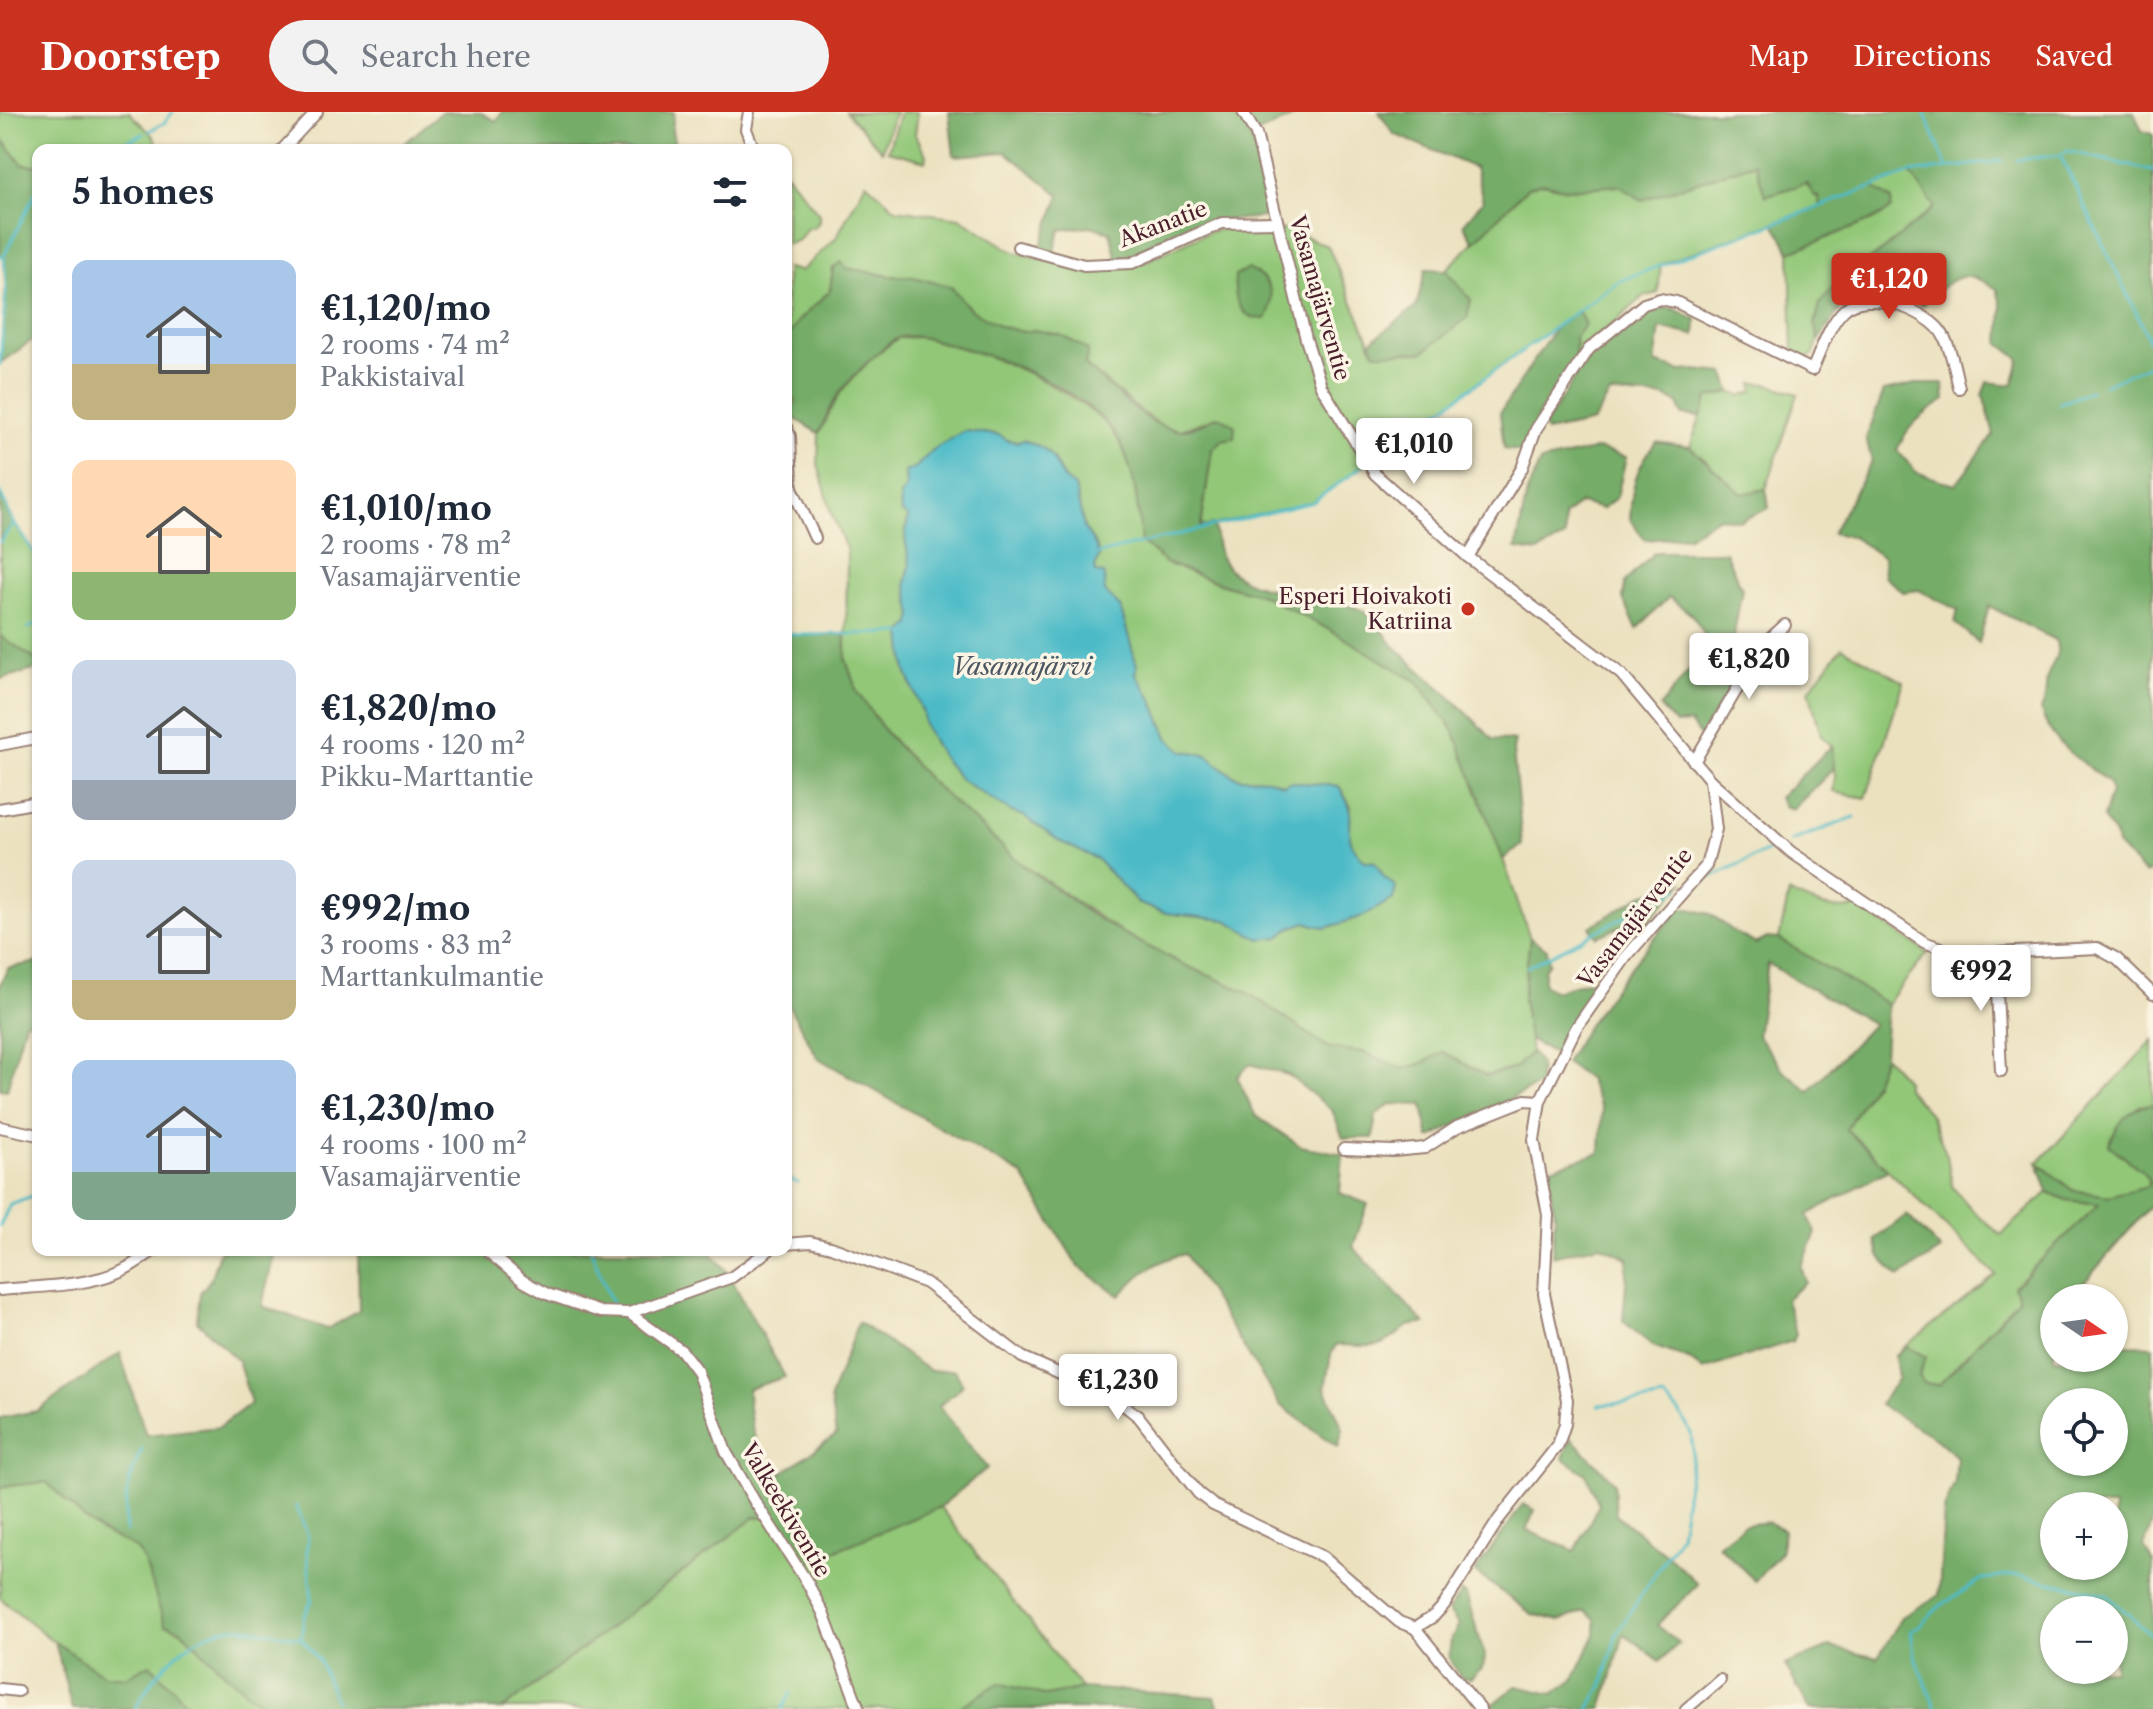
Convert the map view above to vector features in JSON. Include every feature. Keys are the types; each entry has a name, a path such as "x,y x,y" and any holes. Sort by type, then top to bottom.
{"street":[{"path":"288,144 317,112"},
{"path":"749,112 746,129 752,144"},
{"name":"Vasamajärventie","path":"1243,112 1256,134 1321,386 1375,474 1468,557 1621,674 1710,780 1716,829 1706,866 1626,957 1576,1028 1540,1101 1534,1140 1548,1215 1544,1294 1567,1400 1565,1424 1558,1445 1499,1519 1444,1605 1434,1616 1415,1628"},
{"name":"Akanatie","path":"1018,247 1084,265 1132,263 1222,223 1277,222"},
{"path":"1468,557 1512,486 1536,429 1578,363 1600,339 1644,304 1660,299 1676,302 1812,370 1837,319 1850,304 1874,301 1911,310 1929,319 1942,333 1959,388"},
{"path":"792,488 815,538"},
{"path":"1694,762 1763,645 1785,625"},
{"path":"0,745 32,739"},
{"path":"1710,780 1791,852 1924,942 1949,951 1995,953 2097,948 2117,959 2153,994"},
{"path":"0,809 32,803"},
{"path":"1995,953 2001,1071"},
{"path":"1344,1149 1393,1151 1425,1148 1457,1127 1525,1100 1540,1101"},
{"path":"0,1127 32,1134"},
{"path":"792,1244 810,1242 831,1247 926,1283 1022,1357 1116,1399 1139,1417 1185,1479 1213,1505 1323,1557 1386,1613 1415,1628 1480,1709"},
{"path":"0,1290 105,1276 123,1270 145,1256"},
{"path":"493,1256 523,1281 547,1294 600,1312 629,1313 732,1277 761,1256"},
{"name":"Valkeekiventie","path":"629,1313 682,1351 697,1371 726,1452 823,1613 859,1709"},
{"path":"1686,1709 1720,1680"},
{"path":"0,1689 18,1691"}],"green space":[{"path":"0,112 129,112 158,144 32,144 32,165 22,164 0,136"},
{"path":"441,112 479,112 496,121 502,112 674,112 672,131 675,144 404,144"},
{"path":"846,112 895,112 882,151"},
{"path":"900,112 918,112 915,134 927,155 926,161 888,151"},
{"path":"949,112 1304,112 1251,136 1267,192 1267,217 1211,221 1117,260 1110,232 1090,226 1060,230 1054,254 1039,251 1060,195 1006,152 954,156"},
{"path":"1379,112 2134,112 2142,131 2153,134 2153,870 2145,874 2117,845 2115,835 2103,818 2111,791 2109,783 2059,742 2045,722 2041,710 2047,678 2056,655 2055,640 1989,606 1979,643 1955,623 1958,610 1919,590 1903,592 1884,576 1883,557 1852,537 1832,533 1872,461 1866,438 1884,391 1915,384 1944,384 1945,400 1916,421 1897,450 1916,472 1955,485 1994,434 1983,395 1988,382 2013,385 2020,359 2000,344 2002,308 1997,289 1965,277 1949,282 1923,305 1878,294 1847,299 1818,341 1815,325 1820,304 1847,269 1866,264 1935,207 1910,173 1874,187 1892,200 1891,210 1790,252 1774,223 1820,206 1818,196 1813,195 1807,183 1765,196 1755,163 1642,200 1620,185 1568,189 1542,183 1528,187 1474,242 1463,224 1483,201 1475,168 1394,134"},
{"path":"0,136 22,164 32,165 32,340 0,363 6,288 4,257 0,255"},
{"path":"1756,163 1803,182 1817,196 1821,206 1661,264 1658,293 1643,297 1576,357 1578,311 1313,502 1201,528 1212,449 1222,440 1219,416 1180,430 1163,426 1034,330 1023,332 1000,326 970,309 951,287 913,277 845,268 841,263 833,268 830,291 798,321 792,350 792,269 801,271 836,238 866,182 896,209 960,218 1014,252 1090,271 1144,262 1208,232 1228,228 1257,234 1269,229 1289,230 1328,246 1375,353 1471,300 1446,270 1528,187 1543,183 1568,189 1620,185 1642,200"},
{"path":"1910,173 1935,207 1866,264 1847,270 1820,304 1815,325 1818,341 1814,354 1807,358 1793,355 1790,252 1870,221 1873,187"},
{"path":"792,180 819,214 819,222 813,228 807,228 799,240 792,243"},
{"path":"841,262 846,268 913,277 951,287 970,309 1000,326 1022,332 1034,330 1061,335 1088,350 1085,365 1141,414 1166,427 1188,429 1219,416 1235,426 1234,438 1222,440 1212,449 1201,527 1214,525 1220,555 1231,571 1247,581 1266,588 1333,600 1370,616 1393,645 1492,739 1515,741 1513,750 1522,845 1503,859 1454,731 1418,682 1334,632 1263,595 1225,585 1166,563 1141,542 1133,478 1125,453 1106,423 1067,392 993,358 930,339 907,336 887,345 853,377 835,400 819,433 792,417 792,407 796,402 792,398 792,331 830,291 833,268"},
{"path":"1248,269 1262,278 1270,290 1271,303 1266,319 1249,316 1237,300 1235,276"},
{"path":"1426,269 1446,270 1471,300 1467,318 1423,352 1375,353 1370,342 1416,307"},
{"path":"1672,308 1696,319 1695,335 1660,328 1655,363 1681,371 1725,373 1731,392 1708,398 1701,417 1683,415 1678,403 1665,397 1610,394 1593,422 1546,432 1544,426 1591,352 1624,322 1646,309"},
{"path":"1578,311 1585,324 1575,337 1576,357 1540,412 1523,447 1519,451 1504,449 1500,413 1555,328"},
{"path":"920,337 994,358 1079,402 1101,419 1125,451 1133,476 1141,542 1166,563 1225,585 1263,595 1334,632 1418,682 1454,731 1488,815 1530,938 1523,998 1531,1052 1515,1068 1486,1076 1443,1052 1403,1069 1363,1052 1329,1048 1247,992 1182,964 1120,932 1019,862 928,779 887,734 857,692 846,660 847,551 832,515 818,464 819,433 841,391 872,358 898,338","holes":["964,431 999,435 1007,440 1023,440 1043,448 1052,457 1064,479 1075,487 1084,528 1097,547 1096,573 1105,592 1120,607 1137,666 1136,674 1152,699 1168,738 1183,751 1205,754 1231,775 1240,778 1268,779 1285,785 1290,782 1339,786 1351,807 1348,832 1353,848 1365,861 1375,862 1384,877 1396,887 1393,899 1363,916 1326,928 1306,922 1292,927 1279,937 1260,939 1226,920 1166,913 1139,904 1097,859 1059,841 1024,815 1012,812 960,779 942,757 924,725 923,713 906,671 902,633 911,624 913,615 906,584 910,565 905,538 908,517 900,496 906,488 906,472 915,468 934,449"]},
{"path":"1753,383 1768,384 1798,394 1766,489 1742,494 1690,447 1707,398 1731,392 1741,396 1754,391"},
{"path":"1656,442 1690,447 1742,494 1766,489 1769,508 1740,521 1719,517 1688,536 1645,540 1630,519 1632,496 1639,469"},
{"path":"1597,449 1626,457 1617,497 1602,509 1580,503 1564,516 1565,537 1538,552 1516,549 1527,492 1540,462"},
{"path":"0,493 14,523 0,542"},
{"path":"14,523 32,549 32,657 0,636 0,542"},
{"path":"1655,552 1725,552 1742,589 1730,688 1700,736 1690,723 1675,724 1660,707 1710,644 1693,616 1669,597 1637,629 1623,599 1625,582"},
{"path":"792,634 845,635 846,660 857,692 887,734 928,779 1019,862 1120,932 1182,964 1247,992 1329,1048 1363,1052 1403,1069 1443,1052 1486,1076 1515,1068 1531,1052 1540,1064 1539,1085 1429,1138 1423,1105 1391,1104 1376,1115 1373,1138 1343,1138 1332,1110 1288,1075 1250,1064 1237,1077 1255,1115 1300,1146 1343,1154 1340,1193 1368,1204 1353,1247 1425,1324 1407,1327 1380,1344 1336,1345 1331,1354 1325,1388 1343,1429 1338,1447 1280,1405 1185,1254 1149,1269 1120,1296 1078,1266 1022,1175 818,1058 792,1012"},
{"path":"0,636 32,657 32,671 0,679"},
{"path":"1842,647 1904,682 1866,798 1833,792 1832,746 1821,735 1809,690"},
{"path":"1832,746 1834,768 1793,809 1784,806 1779,798"},
{"path":"1683,883 1640,930 1629,934 1626,924 1597,937 1590,927 1642,895"},
{"path":"1789,893 1832,908 1858,907 1928,953 1887,1004 1779,939"},
{"path":"1681,907 1710,914 1756,944 1767,938 1779,939 1887,1004 1884,1056 1874,1083 1846,1129 1888,1170 1808,1215 1816,1233 1801,1267 1806,1282 1786,1299 1796,1334 1793,1341 1703,1370 1689,1359 1653,1346 1623,1321 1628,1258 1600,1245 1552,1256 1555,1216 1547,1169 1600,1153 1602,1110 1588,1079 1565,1063 1604,1002","holes":["1768,964 1873,1024 1809,1091 1783,1070 1757,1035"]},
{"path":"1530,938 1547,949 1549,963 1544,970 1544,985 1555,991 1597,978 1556,1054 1529,1040 1523,998"},
{"path":"32,963 32,1019 25,1022 7,1090 0,1089 0,985 8,968"},
{"path":"2153,1040 2153,1104 2139,1106 2109,1145 2142,1171 2150,1181 2148,1186 2108,1196 2072,1190 2038,1163"},
{"path":"1884,1056 1906,1080 1906,1088 1930,1114 1947,1156 1952,1186 1973,1211 2001,1235 2048,1192 2066,1200 2100,1204 2013,1287 2019,1298 1939,1385 1923,1383 1919,1375 1926,1357 1906,1346 1996,1275 1846,1129 1874,1083"},
{"path":"2153,1104 2153,1209 2149,1207 2083,1284 2040,1284 2040,1372 2128,1372 2128,1345 2153,1346 2153,1520 2144,1547 2153,1563 2153,1709 1810,1709 1785,1665 1829,1647 1878,1658 1902,1617 1939,1595 1944,1510 1955,1482 1957,1457 1937,1439 1880,1405 1898,1378 1895,1356 1906,1346 1926,1357 1919,1376 1923,1383 1939,1385 2019,1298 2013,1287 2099,1204 2066,1200 2048,1192 2038,1163 2072,1190 2108,1196 2148,1186 2149,1180 2142,1171 2109,1145 2125,1117"},
{"path":"1907,1215 1941,1250 1899,1277 1879,1256 1875,1239"},
{"path":"218,1256 274,1256 262,1306 327,1329 359,1311 358,1256 714,1256 727,1271 785,1377 748,1389 754,1436 773,1479 836,1435 830,1398 858,1322 930,1371 955,1370 963,1385 939,1406 987,1468 940,1507 805,1563 774,1517 755,1517 503,1709 267,1709 181,1630 165,1625 147,1569 137,1550 106,1535 46,1482 0,1487 0,1418 37,1411 120,1353 146,1435 219,1427 251,1403 238,1361 197,1321 200,1293 210,1280"},
{"path":"1571,1438 1614,1482 1616,1515 1698,1584 1657,1625 1679,1643 1660,1661 1624,1634 1602,1709 1492,1709 1490,1707 1516,1686 1553,1694 1574,1679 1595,1635 1595,1619 1584,1611 1560,1621 1532,1614 1475,1572 1523,1504 1535,1510 1526,1530 1575,1551 1599,1504 1586,1474 1563,1458"},
{"path":"46,1482 94,1526 137,1550 147,1569 165,1625 181,1630 267,1709 192,1709 126,1677 104,1675 54,1642 0,1598 0,1487"},
{"path":"940,1507 1081,1688 1047,1696 999,1683 957,1709 503,1709 755,1517 774,1517 805,1563"},
{"path":"1768,1522 1784,1530 1780,1553 1755,1581 1718,1545 1744,1525"},
{"path":"1461,1592 1466,1595 1485,1656 1483,1668 1470,1679 1461,1677 1449,1658 1451,1639 1459,1625 1448,1611"},
{"path":"55,1642 104,1675 126,1677 150,1664 192,1708 72,1709"},
{"path":"999,1683 1047,1696 1081,1688 1215,1697 1219,1709 957,1709"}],"water":[{"name":"Vasamajärvi","path":"964,431 999,435 1017,442 1023,440 1043,448 1052,457 1064,479 1075,487 1084,528 1099,557 1096,573 1104,574 1105,592 1120,607 1137,666 1136,674 1152,699 1168,738 1183,751 1205,754 1240,778 1268,779 1284,785 1290,782 1339,786 1350,808 1351,842 1365,861 1375,862 1384,877 1396,887 1393,899 1363,916 1326,928 1306,922 1292,927 1279,937 1260,939 1226,920 1166,913 1139,904 1097,859 1059,841 1024,816 1012,812 960,779 942,757 924,725 923,713 906,671 902,633 911,624 913,615 906,584 910,565 905,538 908,517 901,512 900,496 906,488 905,472 915,468 934,449"}],"waterway":[{"path":"149,131 164,123 173,112"},
{"path":"1924,112 1947,167"},
{"path":"120,144 144,134"},
{"path":"2017,160 2060,155 2067,151 2153,171"},
{"path":"2060,155 2153,348"},
{"path":"1375,457 1619,281 1910,173 2002,161"},
{"path":"4,256 32,199"},
{"path":"0,255 4,257 6,288 0,365"},
{"path":"2104,385 2153,363"},
{"path":"2059,404 2090,391"},
{"path":"1098,554 1313,502 1361,467"},
{"path":"0,493 14,523 32,549"},
{"path":"0,542 14,523"},
{"path":"28,628 32,626"},
{"path":"792,634 902,633"},
{"path":"1791,841 1855,817"},
{"path":"1700,882 1777,847"},
{"path":"1527,967 1679,889"},
{"path":"792,1180 798,1183"},
{"path":"0,1226 10,1204 32,1196"},
{"path":"593,1256 612,1304"},
{"path":"1589,1709 1602,1686 1617,1633 1680,1535 1693,1451 1691,1433 1679,1412 1664,1398 1598,1405"},
{"path":"126,1532 128,1489 142,1449"},
{"path":"296,1506 308,1536 312,1600 304,1617 301,1638"},
{"path":"1936,1709 1914,1655 1911,1630 1940,1606 1982,1579 2017,1575 2106,1594 2153,1637"},
{"path":"135,1709 164,1667 191,1643 206,1635 239,1628 301,1638 319,1660 336,1701"},
{"path":"782,1709 791,1693"}],"place":[{"name":"Esperi Hoivakoti Katriina","path":"1468,609"}]}
